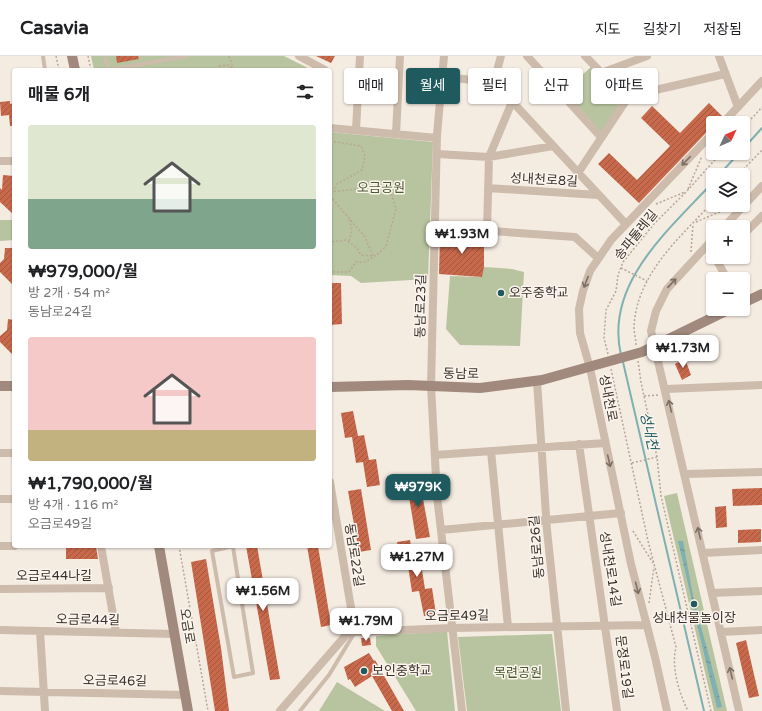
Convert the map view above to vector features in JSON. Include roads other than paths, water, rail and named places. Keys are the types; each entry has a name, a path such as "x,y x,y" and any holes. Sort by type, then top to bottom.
{"main road":[{"path":"72,56 75,68"},
{"path":"750,300 762,294"},
{"path":"656,345 716,316"},
{"name":"동남로","path":"332,387 431,386 480,388 537,381 590,368 642,352 656,345"},
{"path":"0,386 12,386"},
{"name":"오금로","path":"159,548 188,711"}],"street":[{"path":"299,56 321,68"},
{"path":"356,130 360,56"},
{"path":"396,134 400,56"},
{"name":"동남로23길","path":"443,68 444,56"},
{"path":"498,68 501,56"},
{"path":"527,56 601,137"},
{"path":"585,56 597,68"},
{"path":"612,68 647,56"},
{"path":"719,56 738,107"},
{"path":"658,90 726,74"},
{"path":"730,116 762,81"},
{"name":"동남로23길","path":"440,104 436,154 431,386 441,530 462,711"},
{"path":"487,230 489,157 511,104"},
{"name":"성내천로8길","path":"514,104 625,223"},
{"name":"성내천로8길","path":"578,173 622,104"},
{"path":"332,128 437,138"},
{"name":"성내천로","path":"667,711 631,564 590,368 580,333 579,309 583,291 598,258 625,223 706,140"},
{"path":"436,154 489,157 553,146"},
{"path":"0,160 12,161"},
{"path":"730,220 762,186"},
{"name":"성내천로8길","path":"488,188 598,195"},
{"path":"750,228 762,216"},
{"path":"435,226 575,237 598,258"},
{"path":"706,247 667,289 656,311 651,331 656,345 740,711"},
{"name":"동남로26길","path":"537,381 547,519 566,711"},
{"path":"666,391 762,385"},
{"path":"435,455 605,443"},
{"path":"580,444 590,516"},
{"path":"491,451 508,627"},
{"path":"0,453 12,453"},
{"path":"685,474 762,472"},
{"path":"0,499 12,499"},
{"name":"동남로22길","path":"332,499 355,632"},
{"name":"성내천로14길","path":"441,530 621,513"},
{"name":"성내천로14길","path":"590,516 606,626"},
{"path":"0,546 12,546"},
{"path":"101,548 116,632"},
{"path":"703,554 762,550"},
{"name":"오금로44나길","path":"0,589 109,588"},
{"path":"712,593 762,591"},
{"name":"오금로49길","path":"355,632 452,628 647,625"},
{"name":"문정로19길","path":"606,626 617,711"},
{"name":"오금로44길","path":"0,630 175,634"},
{"path":"721,632 762,630"},
{"path":"40,631 45,711"},
{"path":"280,711 347,634 355,632"},
{"name":"오금로46길","path":"0,691 186,695"}],"lane":[{"path":"43,56 45,68"},
{"path":"120,68 188,56"},
{"path":"106,59 108,68"},
{"path":"228,548 212,551 234,677 253,673 233,548"},
{"path":"300,711 338,663 355,632"}],"water":[{"path":"678,541 683,541 694,601 692,601"},
{"path":"693,608 696,608 722,707 717,708"}],"waterway":[{"name":"성내천","path":"750,141 762,128"},
{"name":"성내천","path":"725,168 733,160"},
{"name":"성내천","path":"621,355 618,329 622,304 631,281 644,259 661,238 706,189"},
{"name":"성내천","path":"623,362 704,711"}],"place":[{"name":"오주중학교","path":"501,293"},
{"name":"성내천물놀이장","path":"694,604"},
{"name":"보인중학교","path":"364,671"}],"park label":[{"name":"오금공원","path":"381,188"},
{"name":"목련공원","path":"518,673"}]}
